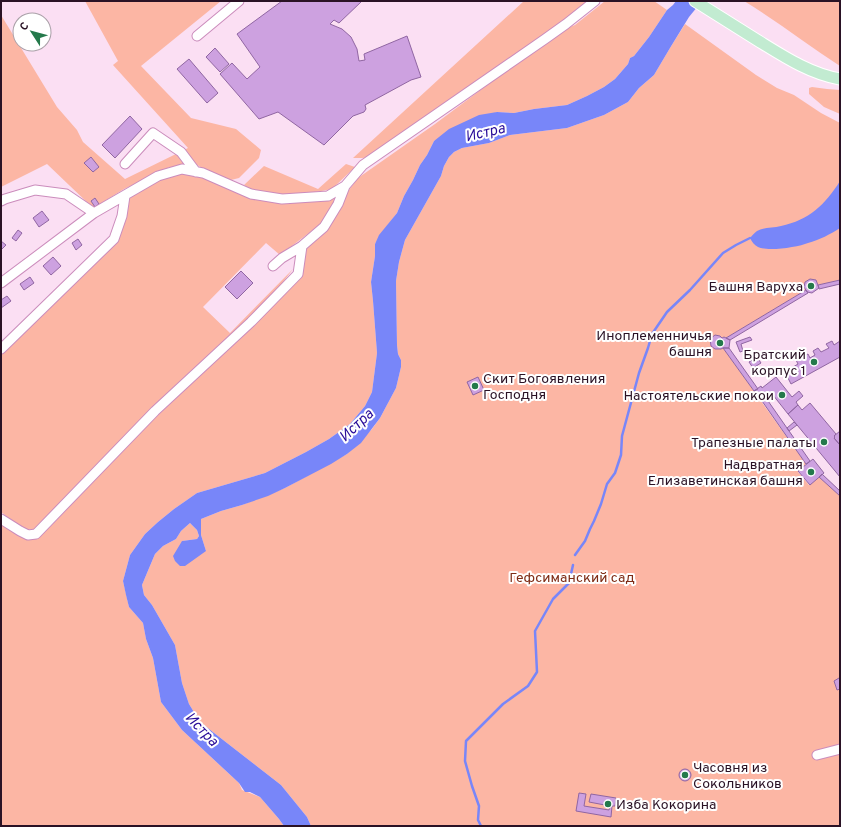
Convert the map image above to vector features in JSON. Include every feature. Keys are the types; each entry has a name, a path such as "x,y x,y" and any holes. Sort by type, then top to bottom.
{"main road":[{"path":"695,1 777,52 829,77 840,79"}],"street":[{"path":"197,36 239,1"},
{"path":"1,283 94,213 158,176 182,169 203,173 251,194 282,199 328,196 345,186 363,165 545,39 595,1"},
{"path":"125,164 153,132 181,152 196,172"},
{"path":"273,266 282,258 302,246 324,227 338,204 345,186"},
{"path":"1,201 35,190 66,194 94,213"},
{"path":"1,349 114,239 122,216 124,196"},
{"path":"1,519 28,535 36,534 155,412 251,322 298,274 302,246"},
{"path":"817,755 840,749"}],"green space":[{"path":"85,1 221,1 141,66 191,118 236,129 261,150 259,158 239,178 231,180 202,168 194,163 184,150 188,148 113,65 118,61"},
{"path":"524,1 590,1 564,21 371,157 353,158"},
{"path":"605,1 654,1 667,10 649,37 634,56 630,58 628,64 615,79 604,87 567,105 514,113 497,112 434,141 404,196 397,213 375,244 375,256 371,282 377,353 372,392 365,406 350,424 329,439 265,473 197,493 174,509 145,534 130,555 123,581 129,607 143,623 146,639 153,658 161,702 182,730 239,783 242,790 260,797 284,826 1,826 1,522 36,538 47,530 155,418 254,325 301,276 303,254 307,246 358,178 565,29 575,25"},
{"path":"744,1 840,1 840,66 768,17"},
{"path":"1,15 12,33 12,52 24,52 57,107 77,130 83,142 125,179 178,153 189,167 170,167 124,189 95,207 92,207 47,164 1,187"},
{"name":"Гефсиманский сад","path":"685,24 756,75 777,88 794,95 821,113 840,123 840,280 818,285 816,280 810,279 805,282 804,287 806,290 726,338 715,335 710,340 712,347 718,349 723,348 806,464 798,472 809,485 819,477 840,496 840,826 311,826 307,817 281,785 200,722 189,704 182,683 175,645 152,605 144,595 142,585 155,554 163,546 176,539 181,531 190,523 197,530 199,536 197,539 182,541 206,551 201,535 201,519 285,488 347,454 372,429 380,418 396,388 401,367 401,360 398,354 397,345 396,281 405,240 441,176 449,157 454,152 462,148 489,143 510,135 567,128 604,115 628,102 639,88 654,75"},
{"path":"809,88 840,90 840,114 824,107 809,94"},
{"path":"346,164 355,167 332,189 306,194 283,195 253,190 244,185 264,166 318,189"},
{"path":"179,172 202,176 249,197 341,192 322,223 280,255 266,243 203,307 230,333 293,269 273,295 36,529 24,529 1,512 1,354 117,242 126,198 159,179"}],"water":[{"name":"Истра","path":"676,1 702,1 689,17 654,75 639,88 628,102 604,115 567,128 510,135 489,143 462,148 454,152 449,157 441,176 405,240 396,281 397,345 398,354 401,360 401,367 396,388 380,418 361,443 331,464 285,488 268,496 201,519 201,535 206,551 185,566 180,566 175,561 173,556 182,541 197,539 199,536 197,530 190,523 181,531 176,539 163,546 155,554 142,585 144,595 152,605 175,645 182,683 189,704 200,722 281,785 307,817 311,826 284,826 260,797 250,792 245,792 239,783 182,730 161,702 153,658 146,639 143,623 129,607 123,581 130,555 145,534 174,509 197,493 265,473 306,452 329,439 350,424 365,406 372,392 377,353 371,282 375,256 375,244 379,235 397,213 404,196 434,141 449,129 479,115 497,112 514,113 567,105 604,87 615,79 628,64 630,58 634,56 667,10"},
{"path":"840,181 840,228 829,235 803,245 769,249 757,246 752,242 750,238 757,231 791,223 808,215 822,204"}],"building":[{"path":"282,1 362,1 339,23 334,20 330,24 342,29 351,37 357,49 359,61 365,60 364,54 407,36 421,77 411,80 365,105 366,109 364,112 353,116 324,145 278,112 259,119 220,74 232,63 247,79 260,67 237,34"},
{"path":"215,48 229,64 220,72 206,57"},
{"path":"189,59 218,93 207,103 177,69"},
{"path":"130,116 142,129 115,158 102,145"},
{"path":"91,157 99,167 93,172 84,163"},
{"path":"95,198 99,204 95,207 91,201"},
{"path":"42,211 49,220 39,227 33,218"},
{"path":"18,230 22,233 16,241 12,238"},
{"path":"78,239 82,245 76,250 72,243"},
{"path":"1,241 6,245 2,249 1,248"},
{"path":"53,257 61,266 51,275 43,266"},
{"path":"241,271 253,283 237,299 225,287"},
{"path":"30,277 34,283 24,290 20,284"},
{"name":"Башня Варуха","path":"810,279 816,280 819,288 812,293 807,292 804,287 805,282"},
{"path":"840,280 840,284 819,289 818,285"},
{"path":"806,290 808,293 730,340 726,338"},
{"path":"7,296 11,301 1,308 1,300"},
{"name":"Иноплеменничья башня","path":"715,335 730,340 729,348 715,349 711,346 710,339"},
{"path":"750,337 752,340 741,344 743,351 740,352 736,342"},
{"name":"Братский корпус 1","path":"832,341 834,345 840,341 840,357 791,384 785,372 798,364 796,360 808,354 810,358 815,355 813,351 818,348 821,352 829,348 826,344"},
{"path":"723,348 729,348 758,389 754,391"},
{"path":"757,357 761,363 753,368 749,362"},
{"name":"Скит Богоявления Господня","path":"478,377 484,390 473,395 467,382"},
{"name":"Настоятельские покои","path":"776,377 792,397 799,391 803,396 796,402 798,405 788,414 773,395 762,401 754,391 761,386 762,388"},
{"path":"766,398 810,461 806,464 762,401"},
{"name":"Трапезные палаты","path":"810,403 836,434 834,438 840,445 840,477 788,414 798,405 802,410"},
{"path":"794,422 797,425 789,431 787,428"},
{"path":"840,431 840,445 834,436"},
{"name":"Надвратная Елизаветинская башня","path":"813,459 824,473 810,485 798,471"},
{"path":"822,474 840,491 840,496 819,477"},
{"path":"839,678 840,689 837,690 834,681"},
{"name":"Часовня из Сокольников","path":"685,769 689,771 691,775 689,779 685,781 681,779 679,775 681,771"},
{"name":"Изба Кокорина","path":"579,793 586,794 584,806 609,810 610,806 589,802 591,794 616,798 615,806 612,806 611,817 576,811"}],"waterway":[{"path":"575,555 585,541 601,504 607,484 615,473 621,455 622,436 639,373 652,334 667,312 690,290 723,253 750,238"},
{"path":"481,826 478,820 479,806 465,761 466,741 503,704 528,686 537,672 535,631 553,599 569,583 573,565"}],"place":[{"name":"Башня Варуха","path":"811,286"},
{"name":"Иноплеменничья башня","path":"720,343"},
{"name":"Братский корпус 1","path":"814,362"},
{"name":"Скит Богоявления Господня","path":"475,386"},
{"name":"Настоятельские покои","path":"782,395"},
{"name":"Трапезные палаты","path":"824,442"},
{"name":"Надвратная Елизаветинская башня","path":"811,472"},
{"name":"Часовня из Сокольников","path":"685,775"},
{"name":"Изба Кокорина","path":"608,804"}]}
